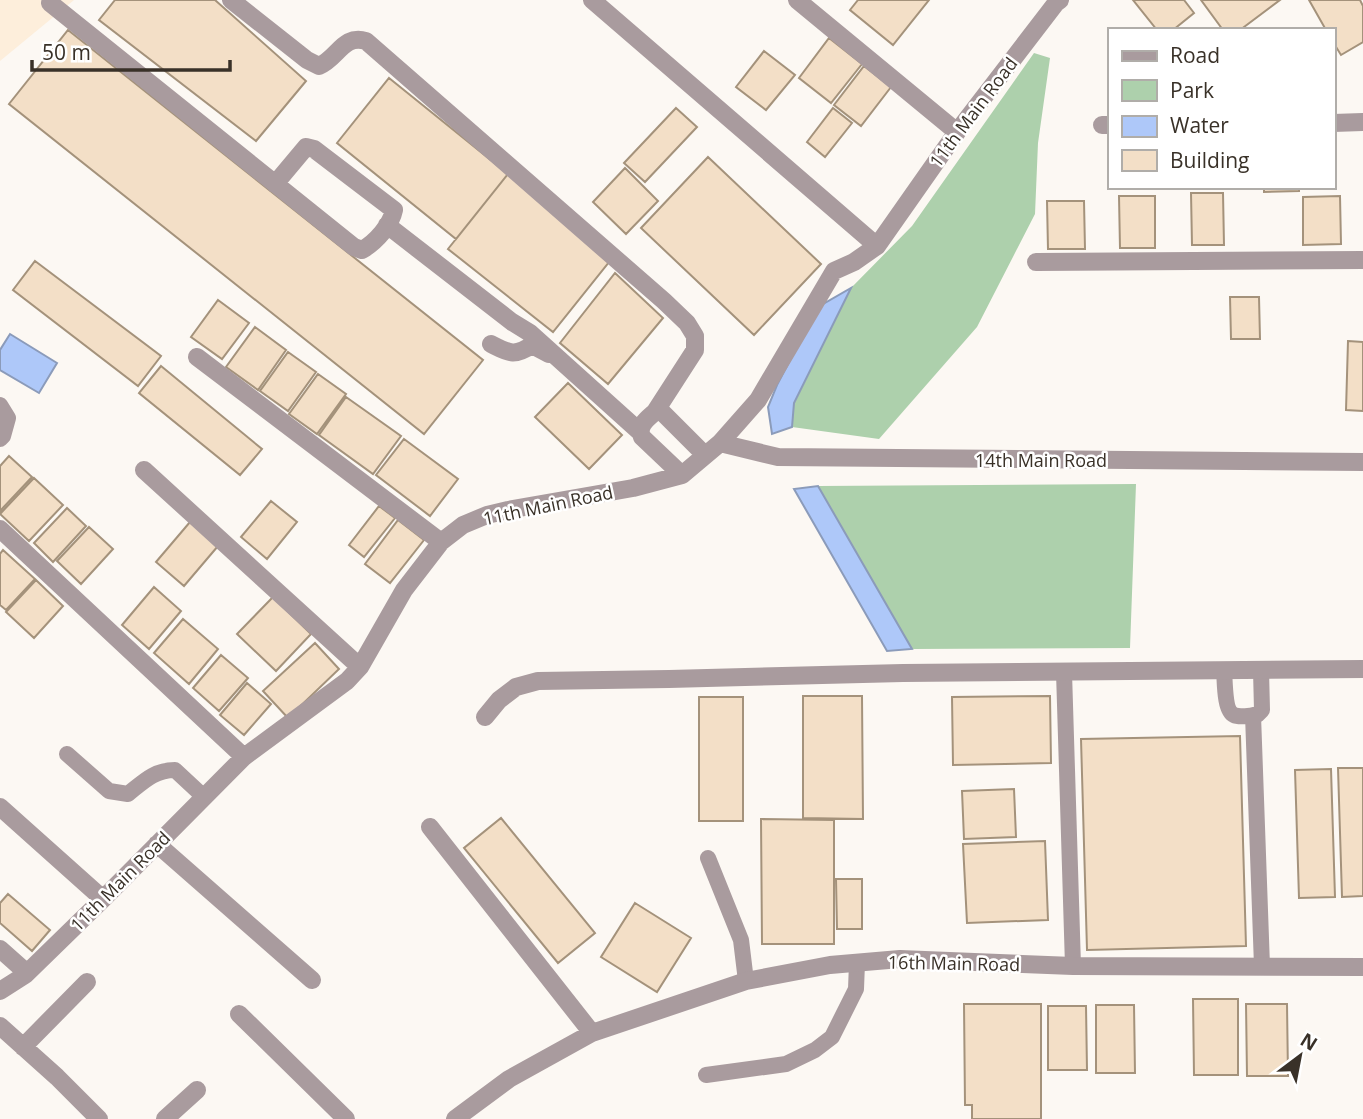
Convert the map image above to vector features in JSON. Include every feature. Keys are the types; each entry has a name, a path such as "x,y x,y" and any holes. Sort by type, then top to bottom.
{"street":[{"path":"231,0 307,60 319,66 327,63 350,40 357,38 366,41 687,323 695,336 695,350 655,412 642,425 640,432"},
{"path":"592,0 877,246"},
{"path":"797,0 957,132"},
{"name":"11th Main Road","path":"0,991 27,973 244,757 347,681 360,667 404,590 441,542 463,525 487,515 633,488 682,475 720,443 758,400 834,271 854,262 877,246 957,132 1056,1"},
{"path":"50,3 275,184 354,247 362,250 369,246 392,218 394,210 314,149 306,147 275,184"},
{"path":"1335,122 1363,122"},
{"path":"387,225 512,323 530,333 640,432 682,475"},
{"path":"1036,262 1363,260"},
{"path":"512,323 524,339"},
{"path":"491,344 514,353 523,352 532,345 561,361"},
{"path":"197,357 441,542"},
{"path":"655,412 662,412 705,455"},
{"name":"14th Main Road","path":"720,443 782,457 808,458 1363,462"},
{"path":"144,470 360,667"},
{"path":"0,529 244,757"},
{"path":"485,717 499,700 516,687 538,681 903,673 1363,669"},
{"path":"0,807 103,899"},
{"path":"430,827 592,1033"},
{"path":"157,844 312,980"},
{"path":"0,949 27,973"},
{"name":"16th Main Road","path":"455,1119 509,1079 592,1033 746,981 830,965 900,959 1073,966 1363,967"},
{"path":"23,1046 87,982"},
{"path":"239,1014 346,1119"},
{"path":"0,1026 99,1119"},
{"path":"164,1119 197,1090"}],"lane":[{"path":"0,405 8,418 0,439"},
{"path":"1224,670 1227,706 1229,713 1235,716 1257,715 1262,710 1261,670"},
{"path":"1064,672 1073,966"},
{"path":"1253,715 1262,966"},
{"path":"67,754 109,791 128,794 154,774 163,770 175,770 204,797"},
{"path":"708,858 741,940 746,981"},
{"path":"706,1075 786,1064 815,1050 832,1037 856,989 857,963"}],"shaded area":[{"path":"0,0 74,0 0,61"}],"green space":[{"path":"1034,53 1050,58 1038,143 1035,214 977,327 879,439 792,427 794,404 851,288 912,226"},
{"path":"1136,484 1130,648 912,649 818,486"}],"water":[{"path":"851,288 794,403 792,427 772,434 768,407 818,307"},
{"path":"10,334 57,363 39,393 0,370 0,350"},
{"path":"818,486 912,649 887,651 794,489"}],"building":[{"path":"115,0 215,0 306,81 256,141 99,20"},
{"path":"858,0 929,0 893,45 850,10"},
{"path":"1133,0 1184,0 1194,13 1175,28 1155,28"},
{"path":"1201,0 1280,0 1243,28 1222,28"},
{"path":"1309,0 1360,0 1363,6 1363,42 1341,55 1335,45 1335,28 1325,28"},
{"path":"68,30 483,360 424,434 9,104"},
{"path":"829,38 862,64 831,103 799,78"},
{"path":"764,51 795,75 766,110 736,87"},
{"path":"864,66 891,87 861,126 834,105"},
{"path":"389,78 508,174 456,239 337,143"},
{"path":"676,108 697,127 645,182 624,163"},
{"path":"833,108 852,123 825,157 807,142"},
{"path":"708,157 821,264 754,335 641,228"},
{"path":"625,168 658,201 626,234 593,202"},
{"path":"508,174 609,262 553,332 448,249"},
{"path":"1264,189 1299,189 1299,191 1264,192"},
{"path":"1191,193 1223,193 1224,245 1192,245"},
{"path":"1119,196 1155,196 1155,248 1120,248"},
{"path":"1340,196 1341,244 1303,245 1303,197"},
{"path":"1047,201 1084,201 1085,249 1048,249"},
{"path":"35,261 161,356 138,386 13,290"},
{"path":"615,273 663,318 608,384 560,343"},
{"path":"1230,297 1259,297 1260,339 1231,339"},
{"path":"218,300 249,323 222,359 191,337"},
{"path":"255,327 286,350 258,390 226,367"},
{"path":"1348,341 1363,342 1363,411 1346,410"},
{"path":"288,352 316,372 288,411 260,391"},
{"path":"161,366 262,449 240,475 139,393"},
{"path":"318,374 346,394 317,434 289,414"},
{"path":"568,383 622,435 589,469 535,417"},
{"path":"346,397 401,436 373,474 319,435"},
{"path":"404,439 458,479 430,516 376,475"},
{"path":"9,456 32,477 0,511 0,466"},
{"path":"34,478 63,505 29,541 0,514"},
{"path":"271,501 297,522 267,559 241,537"},
{"path":"379,506 395,518 364,557 349,545"},
{"path":"67,508 86,526 53,562 34,543"},
{"path":"398,520 424,540 390,583 365,564"},
{"path":"190,522 218,546 184,586 156,562"},
{"path":"89,527 113,549 81,584 57,561"},
{"path":"3,550 35,579 6,610 0,605 0,554"},
{"path":"36,580 63,606 34,638 6,612"},
{"path":"154,587 181,611 149,649 122,625"},
{"path":"273,597 311,634 276,671 237,634"},
{"path":"183,619 218,649 189,684 154,653"},
{"path":"315,643 339,669 288,718 263,691"},
{"path":"221,655 248,678 219,711 193,688"},
{"path":"247,683 271,704 244,735 220,715"},
{"path":"803,696 862,696 863,819 803,818"},
{"path":"1050,696 1051,763 953,765 952,697"},
{"path":"699,697 743,697 743,821 699,821"},
{"path":"1240,736 1246,946 1087,950 1081,739"},
{"path":"1338,768 1363,768 1363,896 1342,897"},
{"path":"1331,769 1335,897 1299,898 1295,770"},
{"path":"1014,789 1016,837 964,839 962,791"},
{"path":"501,818 595,933 558,963 464,848"},
{"path":"761,819 834,820 834,944 762,944"},
{"path":"1045,841 1048,920 967,923 963,844"},
{"path":"836,879 862,879 862,929 837,929"},
{"path":"8,894 50,930 32,951 0,923 0,903"},
{"path":"635,903 691,938 657,992 601,957"},
{"path":"1193,999 1238,999 1238,1075 1194,1075"},
{"path":"964,1004 1041,1004 1041,1119 972,1119 972,1105 965,1105"},
{"path":"1246,1004 1287,1004 1288,1076 1247,1076"},
{"path":"1096,1005 1134,1005 1135,1073 1096,1073"},
{"path":"1048,1006 1086,1006 1087,1070 1048,1070"}]}
